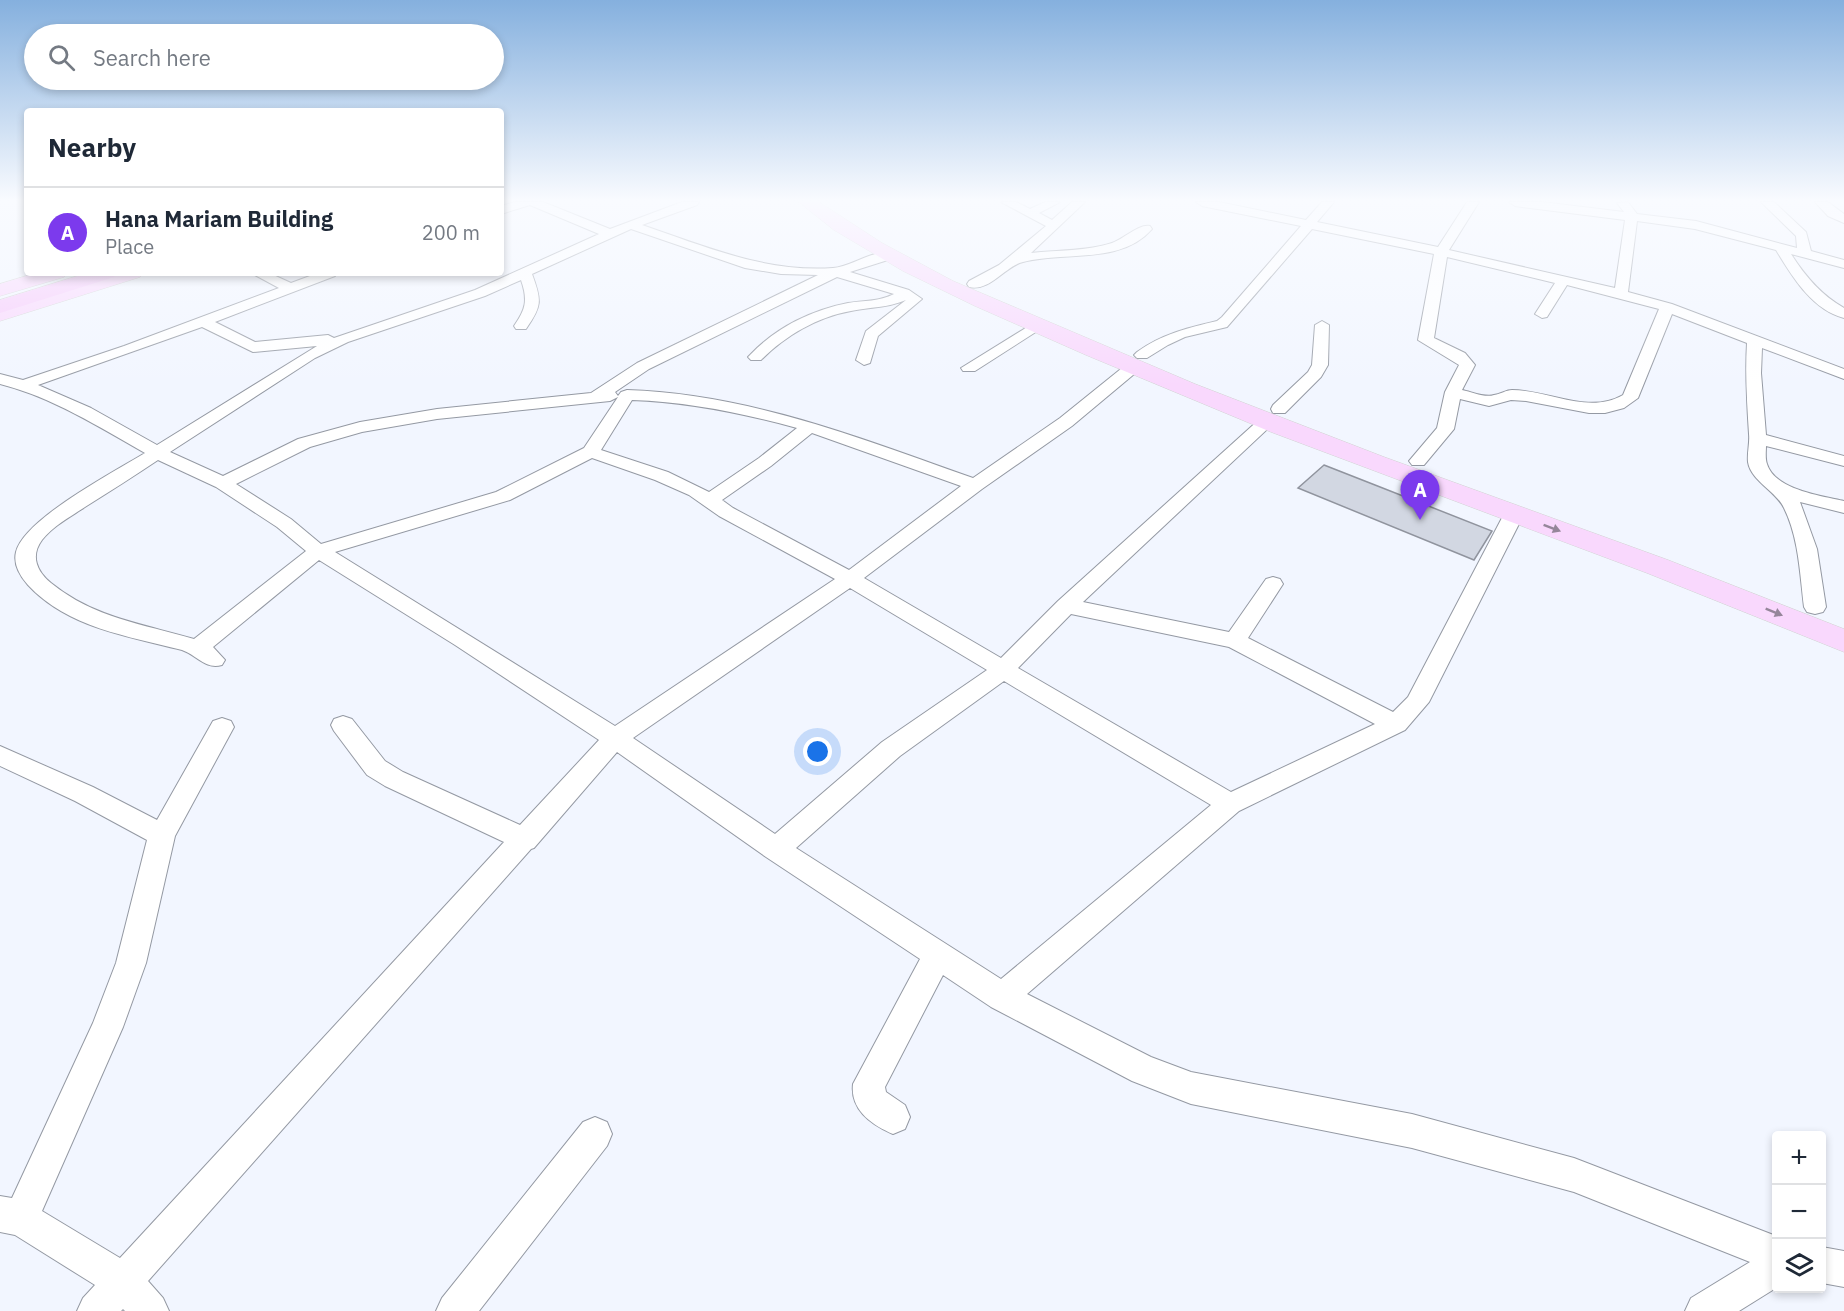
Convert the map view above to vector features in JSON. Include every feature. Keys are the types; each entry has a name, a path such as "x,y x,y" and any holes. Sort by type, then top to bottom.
{"highway":[{"path":"0,300 77,276"},
{"path":"0,307 98,276"}],"main road":[{"path":"904,263 1273,415 1387,468 1514,514 1737,586 1815,607 1844,619"},
{"path":"930,263 974,284 1037,325 1138,361"},
{"path":"0,290 47,276"},
{"path":"0,315 124,276"},
{"path":"1273,415 1418,461 1737,586 1844,641"}],"street":[{"path":"214,660 198,647 128,631 91,618 59,602 29,574 24,557 30,539 46,525 159,454 283,371 343,339 459,301 546,263"},
{"path":"743,263 781,270 836,272 904,292 915,299 871,334 864,360"},
{"path":"198,647 318,551 503,496 591,452 624,387 642,366 836,272 864,263"},
{"path":"974,284 989,278 1012,263"},
{"path":"96,1311 615,738 850,579 975,485 1066,422 1161,340 1222,324 1274,263"},
{"path":"1418,461 1445,429 1453,393 1467,364 1465,360 1426,340 1439,263"},
{"path":"1490,263 1667,307 1844,374"},
{"path":"1621,294 1625,263"},
{"path":"1791,263 1812,294 1844,314"},
{"path":"521,326 535,302 525,273"},
{"path":"265,276 291,288"},
{"path":"24,385 322,276"},
{"path":"1542,314 1563,280"},
{"path":"756,357 775,339 812,320 847,307 894,302 904,292"},
{"path":"1453,393 1496,401 1512,395 1587,407 1610,408 1622,405 1630,398 1667,307"},
{"path":"202,321 253,347 343,339"},
{"path":"969,368 1037,325"},
{"path":"776,849 891,749 1003,670 1066,606 1273,415 1315,374 1320,365 1322,326"},
{"path":"1755,342 1753,373 1758,438 1757,463 1762,473 1785,493 1804,532 1815,607"},
{"path":"0,379 24,385 84,412 159,454 223,483 284,523 318,551 463,640 615,738 776,849 1002,997 1143,1070 1191,1088 1412,1131 1563,1172 1772,1252"},
{"path":"223,483 304,443 360,427 437,414 595,398 624,387 755,412 975,485"},
{"path":"711,498 765,462 808,428"},
{"path":"1758,438 1844,461"},
{"path":"591,452 657,475 711,498 726,512 850,579 1230,804"},
{"path":"1785,493 1844,507"},
{"path":"1002,997 1230,804 1396,724 1417,702 1514,514"},
{"path":"1235,641 1273,584"},
{"path":"1066,606 1235,641 1396,724"},
{"path":"343,725 376,768 394,779 525,840"},
{"path":"150,1311 123,1281 11,1216 107,1027 131,963 162,835 222,727"},
{"path":"0,755 84,794 162,835"},
{"path":"893,1117 869,1100 867,1094 869,1084 938,955"},
{"path":"455,1311 595,1134"},
{"path":"1826,1266 1844,1269"},
{"path":"1704,1311 1772,1268"}],"building":[{"path":"1324,465 1492,531 1474,560 1298,488"}],"place":[{"name":"Hana Mariam Building","path":"1420,520"}]}
